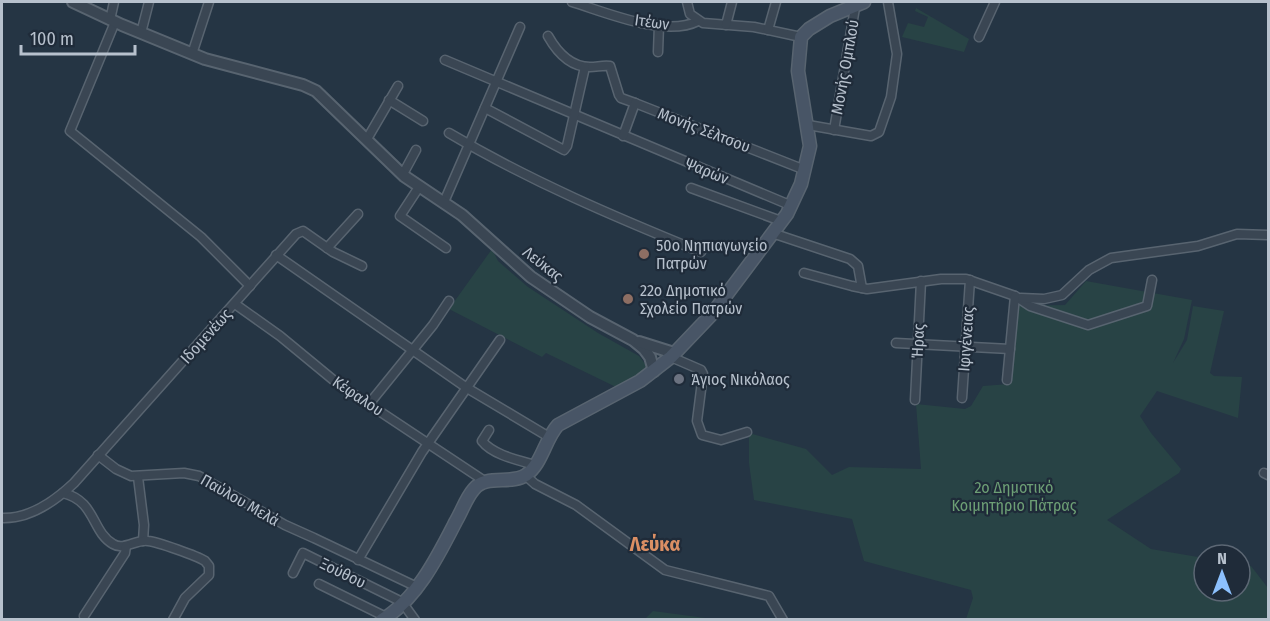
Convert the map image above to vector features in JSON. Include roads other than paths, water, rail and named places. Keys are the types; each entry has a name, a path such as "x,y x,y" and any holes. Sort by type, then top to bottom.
{"main road":[{"path":"384,618 404,603 417,587 477,486 486,482 525,475 535,465 549,436 558,425 629,388 654,371 673,355 712,314 792,206 805,170 810,146 798,77 798,49 801,37 820,22 859,2"}],"street":[{"name":"Λεύκας","path":"73,2 192,54 316,91 403,174 470,221 518,267 590,317 633,340 648,354 654,371"},
{"path":"114,2 112,21 70,131 201,237 250,286"},
{"path":"141,33 149,2"},
{"path":"192,54 209,2"},
{"name":"Ιτέων","path":"572,2 622,18 660,25 688,26 698,21"},
{"name":"Ιτέων","path":"687,2 690,14 698,21 768,30 801,37"},
{"path":"726,25 732,2"},
{"path":"768,30 776,2"},
{"name":"Μονής Ομπλού","path":"834,130 859,2"},
{"path":"808,125 871,136 877,134 888,110 896,66 896,43 888,2"},
{"path":"979,37 995,2"},
{"path":"658,52 660,25"},
{"path":"444,202 520,27"},
{"path":"548,36 565,58 585,67 610,66 619,95 634,103 623,136"},
{"name":"Ψαρών","path":"445,60 792,206"},
{"path":"485,108 562,151 567,146 585,67"},
{"path":"367,139 398,86"},
{"path":"390,100 423,121"},
{"name":"Μονής Σέλτσου","path":"634,103 805,170"},
{"path":"449,133 568,196 701,252"},
{"path":"403,174 416,150"},
{"path":"419,187 400,216 446,248"},
{"path":"691,188 781,221"},
{"path":"327,248 358,214"},
{"name":"Ιδομενέως","path":"2,518 22,516 63,493 235,304 292,237 303,231 327,248 362,266"},
{"path":"772,233 850,259 858,266 862,288"},
{"path":"1016,297 1044,299 1062,295 1089,270 1111,258 1198,246 1237,234 1269,235"},
{"path":"276,255 467,388 549,436"},
{"path":"804,273 862,288 951,278 970,280 1016,297 1030,306 1088,325 1147,306 1152,280"},
{"name":"Ιφιγένειας","path":"962,398 970,280"},
{"name":"Ήρας","path":"915,400 921,281"},
{"path":"1007,380 1016,297"},
{"path":"369,404 449,301"},
{"name":"Κέφαλου","path":"235,304 280,336 337,383 486,482"},
{"path":"358,560 428,443 500,340"},
{"path":"633,340 673,355 701,370 703,374 697,421 702,435 721,440 747,432"},
{"path":"896,343 1010,349"},
{"path":"489,430 482,441 485,445 504,455 535,465"},
{"name":"Παύλου Μελά","path":"98,456 125,474 138,477 184,473 199,476 270,518 417,587"},
{"path":"525,475 534,484 576,505 664,570 769,596 783,620"},
{"path":"138,477 144,525 143,541"},
{"path":"63,493 81,502 108,540 116,546 150,541 201,559 208,566 209,575 185,598 173,620"},
{"path":"84,616 125,553 126,546"},
{"name":"Ξούθου","path":"293,573 303,553 404,603"},
{"path":"319,584 384,618"},
{"path":"404,603 414,620"}],"place":[{"name":"50o Νηπιαγωγείο Πατρών","path":"644,254"},
{"name":"22ο Δημοτικό Σχολείο Πατρών","path":"628,299"},
{"name":"Άγιος Νικόλαος","path":"679,379"}],"district":[{"name":"Λεύκα","path":"655,544"}],"park label":[{"name":"2o Δημοτικό Κοιμητήριο Πάτρας","path":"1014,496"}]}
